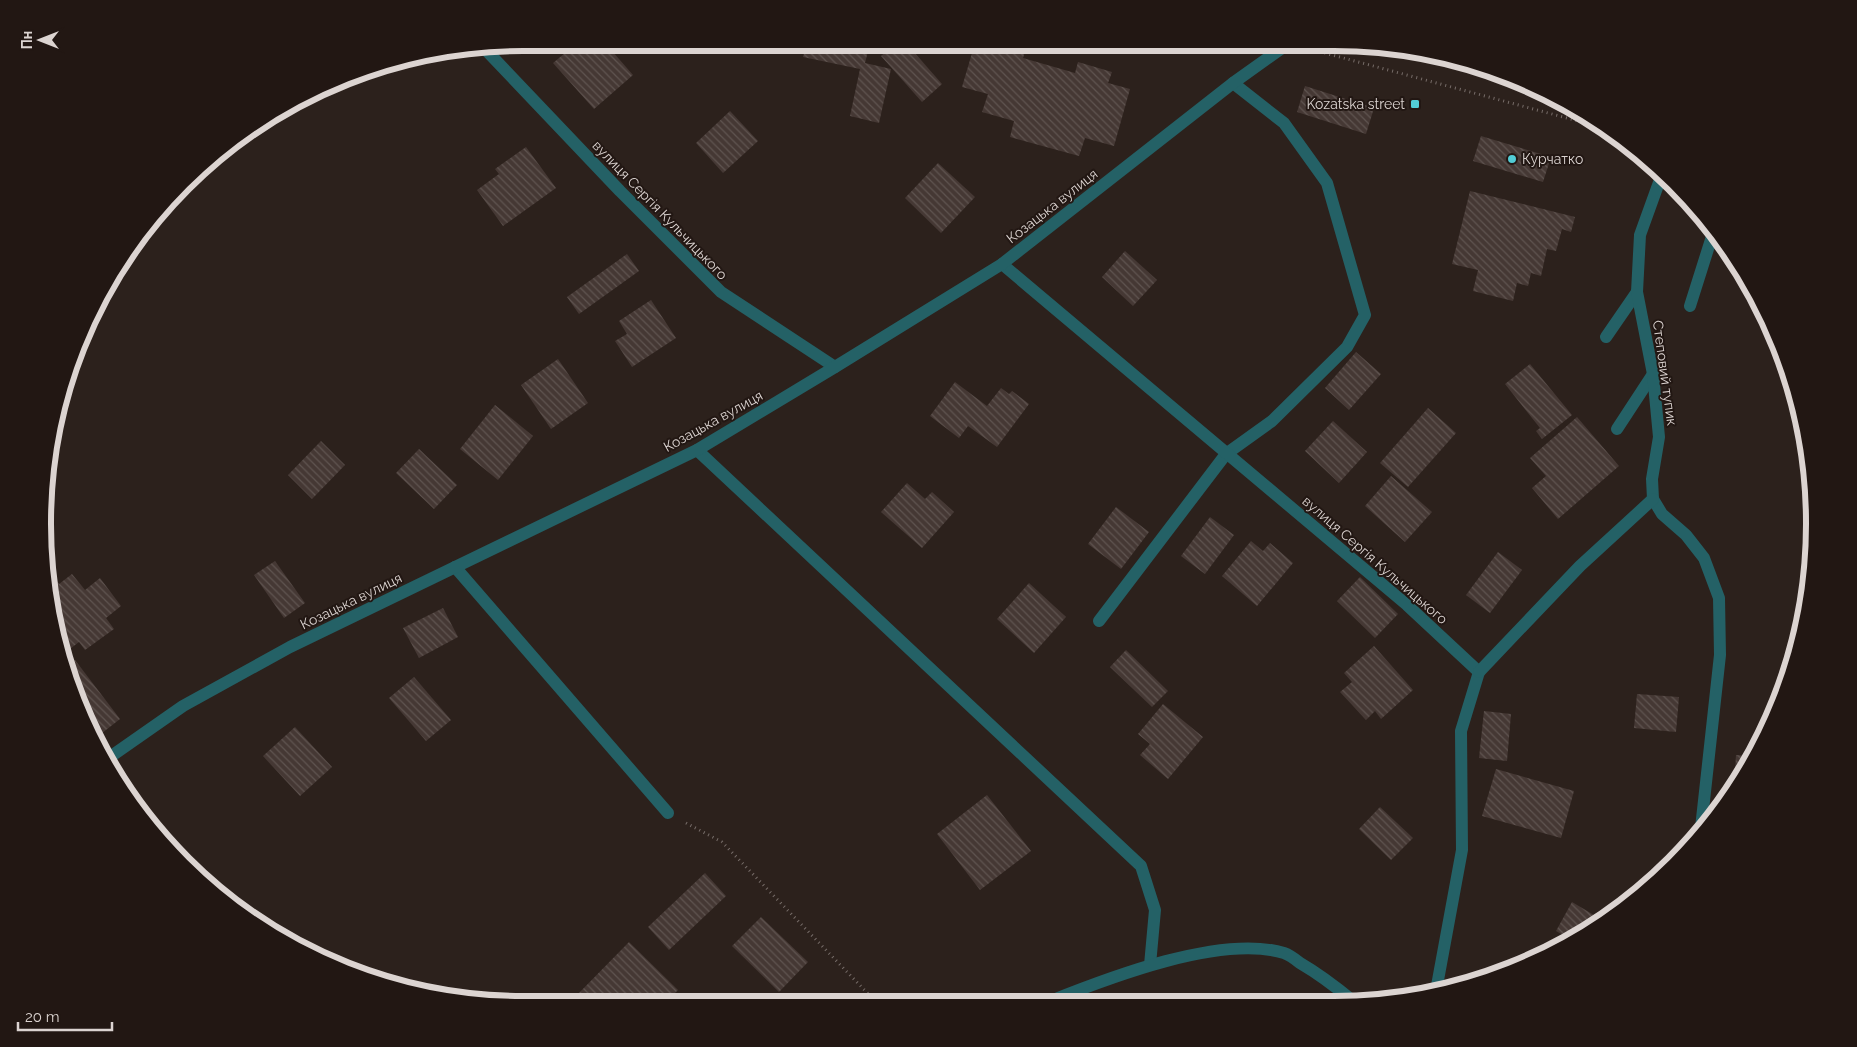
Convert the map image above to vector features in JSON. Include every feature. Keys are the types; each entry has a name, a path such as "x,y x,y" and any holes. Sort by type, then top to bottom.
{"street":[{"name":"Козацька вулиця","path":"112,755 183,706 290,647 697,450 835,367 1002,264 1277,51"},
{"name":"вулиця Сергія Кульчицького","path":"488,52 620,191 721,292 835,367"},
{"path":"1099,621 1226,454 1272,421 1347,347 1365,315 1327,183 1284,123 1234,83"},
{"name":"Степовий тупик","path":"1653,499 1652,479 1659,437 1653,374 1638,292 1640,235 1659,182"},
{"path":"1690,306 1711,240"},
{"name":"вулиця Сергія Кульчицького","path":"1002,264 1407,604 1479,672"},
{"path":"1606,337 1638,292"},
{"path":"1617,429 1653,374"},
{"path":"697,450 1141,866 1155,910 1150,965"},
{"path":"1437,984 1462,850 1461,731 1479,672 1580,566 1653,499 1662,514 1686,536 1704,558 1719,598 1720,656 1702,819"},
{"path":"454,567 668,813"},
{"path":"1065,996 1150,965 1218,949 1262,948 1286,954 1324,978 1347,996"}],"path":[{"path":"1317,51 1581,122"},
{"path":"668,813 722,842 870,996"}],"building":[{"path":"567,51 612,51 633,75 594,109 553,63"},
{"path":"805,51 868,51 865,63 891,69 879,123 850,116 860,69 803,57"},
{"path":"887,51 913,51 942,84 922,102 881,56"},
{"path":"973,51 1025,51 1023,58 1075,73 1078,62 1112,72 1108,83 1130,89 1114,146 1085,138 1079,156 1010,137 1014,121 982,112 988,94 962,87"},
{"path":"1305,86 1374,108 1366,134 1297,112"},
{"path":"730,111 758,141 723,173 696,143"},
{"name":"Курчатко","path":"1481,136 1551,157 1543,182 1473,161"},
{"path":"526,147 556,188 503,226 477,190 499,174 495,169"},
{"path":"938,163 975,197 941,233 905,198"},
{"path":"1470,191 1575,217 1571,232 1562,229 1556,251 1547,249 1541,276 1531,273 1528,286 1517,283 1513,301 1473,291 1478,270 1452,264"},
{"path":"1125,251 1157,280 1133,306 1102,277"},
{"path":"627,254 639,271 579,314 567,297"},
{"path":"651,300 676,338 632,367 615,341 627,334 619,321"},
{"path":"1356,352 1381,374 1349,410 1325,388"},
{"path":"558,359 588,403 551,429 521,385"},
{"path":"1530,364 1572,415 1542,439 1536,431 1540,428 1505,384"},
{"path":"955,382 987,406 1001,388 1009,394 1012,391 1029,404 997,447 968,426 959,438 930,416"},
{"path":"495,405 533,436 498,480 460,449"},
{"path":"1428,408 1456,433 1408,487 1380,463"},
{"path":"1577,417 1619,466 1558,519 1532,488 1546,476 1530,458"},
{"path":"1333,421 1367,452 1339,483 1305,451"},
{"path":"321,441 345,465 312,499 288,475"},
{"path":"419,449 457,485 434,509 396,473"},
{"path":"1391,476 1432,512 1405,542 1365,506"},
{"path":"907,483 925,499 932,492 954,512 922,548 881,512"},
{"path":"1116,507 1149,532 1121,569 1088,544"},
{"path":"1210,517 1234,535 1205,574 1181,556"},
{"path":"1251,541 1263,551 1270,543 1293,563 1257,606 1222,576"},
{"path":"1498,552 1522,570 1490,613 1466,595"},
{"path":"275,561 305,603 284,618 254,575"},
{"path":"72,574 85,590 100,578 121,606 106,618 114,629 85,650 79,642 68,650 60,616 54,578 59,584"},
{"path":"1360,577 1398,614 1375,638 1337,601"},
{"path":"1029,583 1066,617 1034,653 997,619"},
{"path":"443,608 458,637 419,658 403,628"},
{"path":"1374,646 1413,690 1381,719 1375,711 1366,720 1340,692 1352,682 1344,673"},
{"path":"1126,650 1168,691 1152,707 1110,667"},
{"path":"75,660 120,719 101,734 87,704 72,662"},
{"path":"414,677 451,720 426,741 389,698"},
{"path":"1637,694 1679,697 1676,732 1634,728"},
{"path":"1163,704 1203,737 1168,779 1140,755 1150,744 1138,734"},
{"path":"1484,711 1511,714 1507,761 1479,758"},
{"path":"295,727 332,767 300,796 263,756"},
{"path":"1736,755 1744,755 1742,760 1735,772"},
{"path":"1496,769 1574,791 1561,838 1482,816"},
{"path":"987,795 1031,851 980,890 937,834"},
{"path":"1380,807 1413,838 1391,860 1359,829"},
{"path":"705,873 726,896 669,950 648,927"},
{"path":"1572,902 1596,916 1564,935 1556,931"},
{"path":"761,917 808,962 779,992 732,946"},
{"path":"629,942 678,990 672,996 577,995"}],"place":[{"name":"Kozatska street","path":"1415,104"},
{"name":"Курчатко","path":"1512,159"}]}
